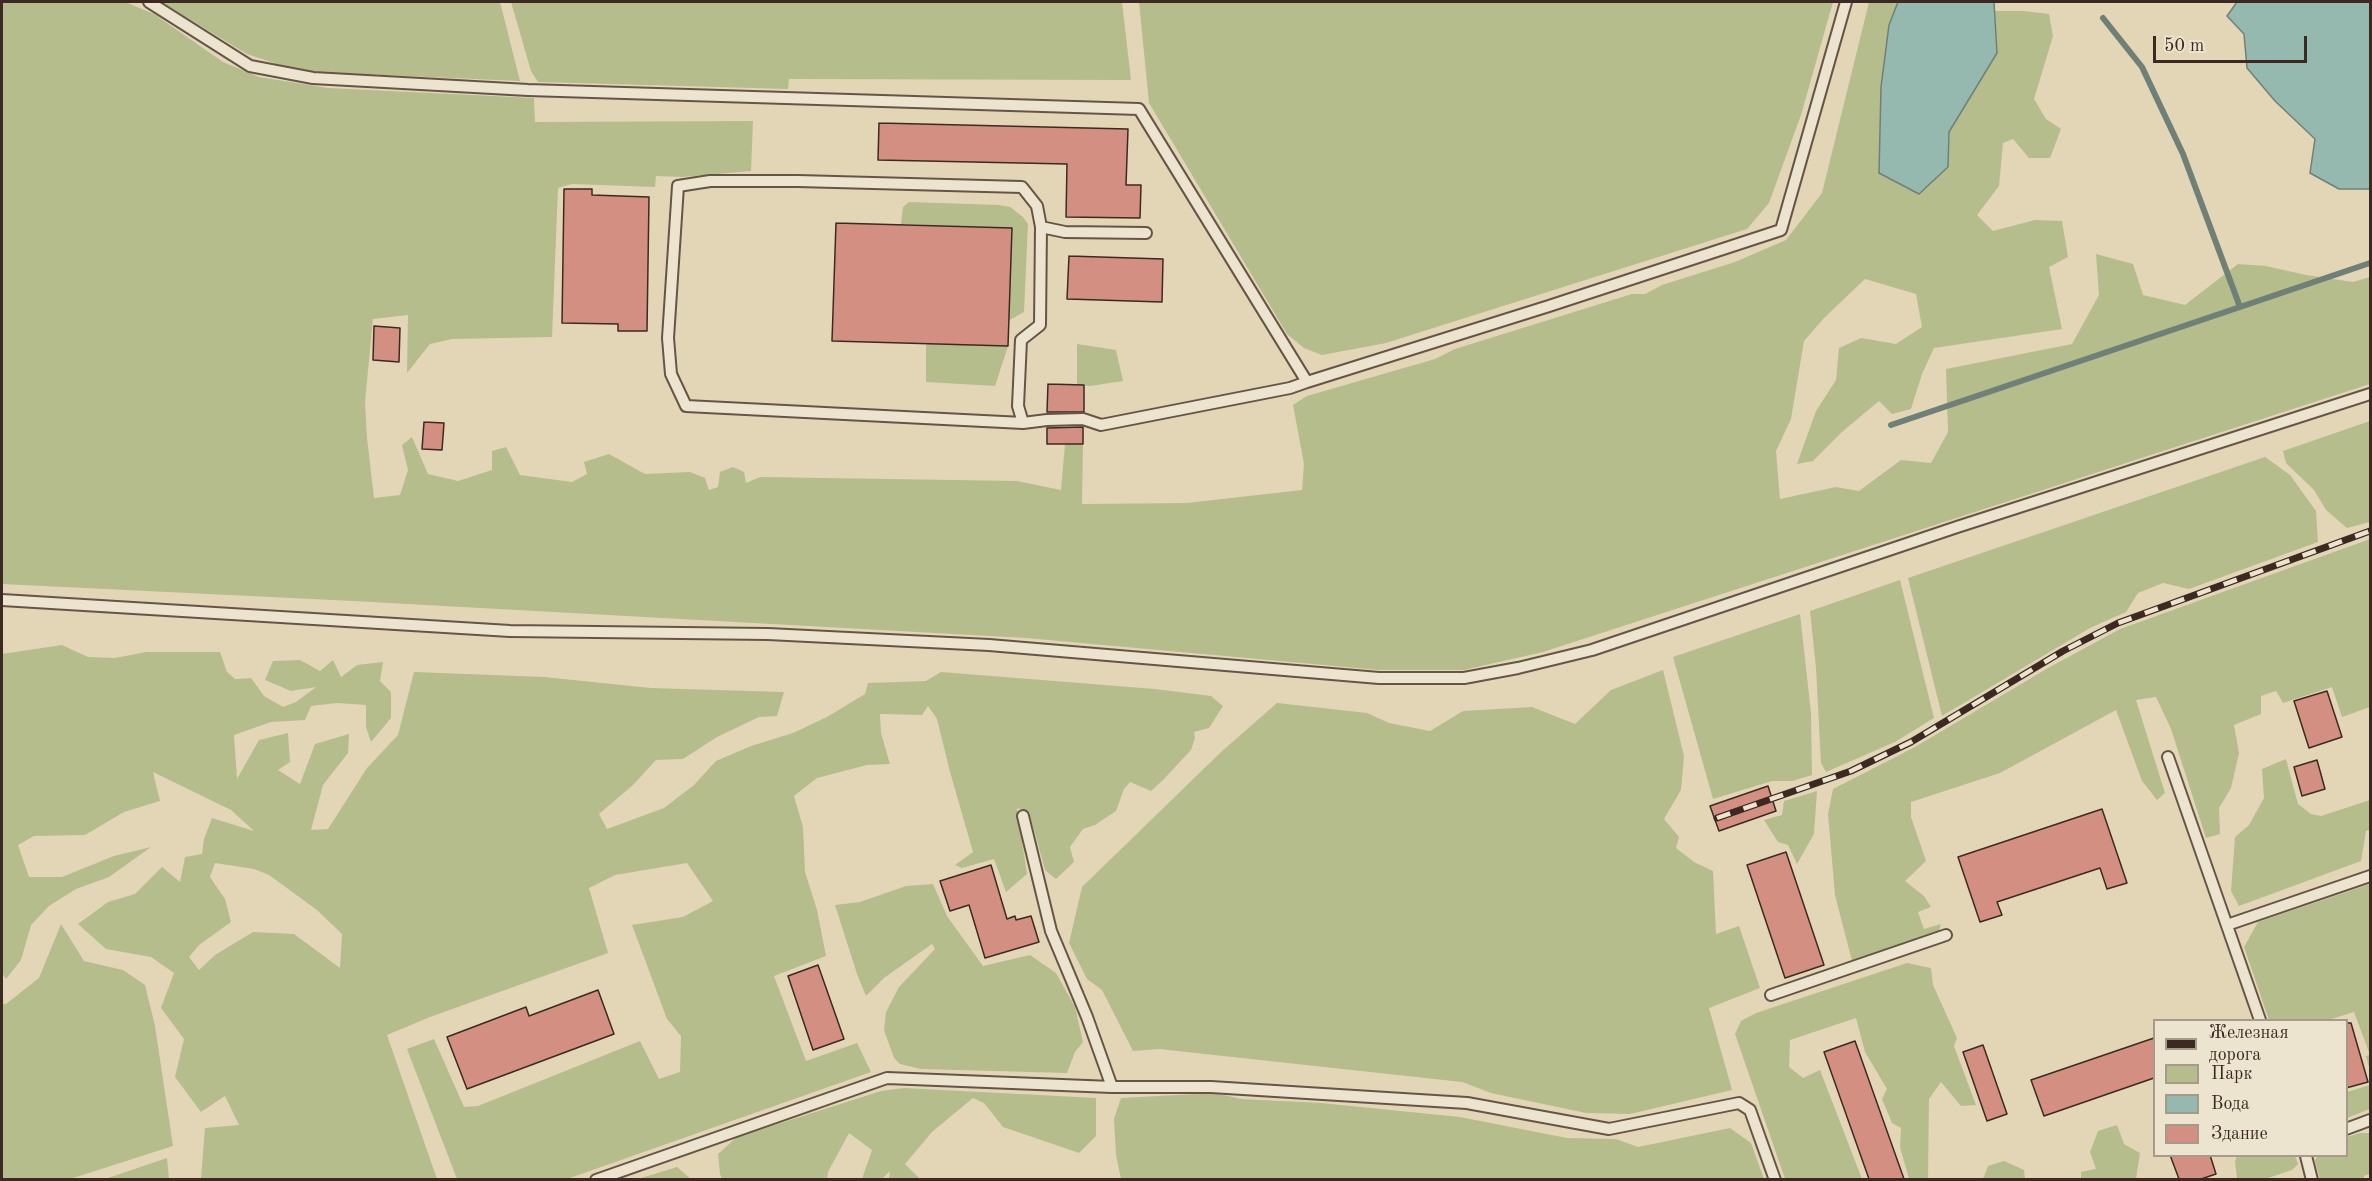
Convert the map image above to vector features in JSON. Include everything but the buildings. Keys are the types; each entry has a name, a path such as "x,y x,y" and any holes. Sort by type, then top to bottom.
{"lane":[{"path":"149,2 250,66 313,78 528,90 1139,109 1307,382"},
{"path":"1023,423 1018,406 1021,340 1040,325 1041,227 1037,206 1022,188 787,181 710,181 678,186 668,338 671,374 686,406 1023,423 1083,419 1101,425 1290,388 1781,230 1846,2"},
{"path":"1041,227 1065,232 1146,233"},
{"path":"2,600 510,631 768,634 989,645 1378,678 1464,678 1592,650 1946,530 2370,394"},
{"path":"2168,757 2260,1019"},
{"path":"1023,816 1051,932 1087,1017 1112,1087"},
{"path":"2228,925 2370,876"},
{"path":"1771,995 1946,935"},
{"path":"596,1179 887,1078 1112,1087 1211,1087 1467,1104 1609,1129 1740,1103 1750,1110 1775,1179"},
{"path":"2348,1128 2370,1120"},
{"path":"2306,1157 2312,1179"}],"green space":[{"path":"2,2 125,2 154,14 223,62 259,77 328,88 534,98 535,122 753,121 751,171 682,177 656,176 655,187 572,184 558,188 552,337 452,339 430,344 407,373 408,315 373,319 365,402 374,498 400,495 408,470 402,445 412,437 428,474 458,481 492,470 492,451 506,447 520,475 572,482 587,474 584,462 609,454 645,474 690,472 705,478 709,490 718,487 720,472 733,467 744,472 746,483 760,477 1017,481 1061,490 1065,444 1083,444 1082,504 1187,503 1302,490 1304,464 1293,405 1307,396 1435,359 1455,349 1632,294 1645,294 1662,285 1735,262 1786,240 1822,193 1869,2 1898,2 1889,25 1948,167 1949,132 1997,53 1995,11 2049,14 2053,36 2034,99 2046,119 2061,129 2050,158 2029,158 2013,139 2003,143 1999,186 1977,215 1993,231 2035,220 2062,221 2068,257 2049,267 2062,329 1934,348 1922,374 1911,409 1892,414 1879,401 1843,431 1813,461 1797,464 1816,411 1836,380 1839,348 1861,338 1896,344 1922,327 1916,294 1865,279 1824,318 1804,341 1791,419 1776,451 1780,499 1836,487 1859,491 1901,460 1931,463 1948,432 1946,369 2072,344 2099,295 2096,254 2133,264 2143,295 2185,305 2238,264 2266,266 2353,282 2370,277 2370,384 1543,652 1464,670 1379,670 1026,638 2,584"},
{"path":"161,2 500,2 520,81 316,72 280,65 247,54"},
{"path":"511,2 1122,2 1131,80 789,79 788,89 538,82 531,71"},
{"path":"1139,2 1833,2 1801,115 1769,203 1747,229 1386,343 1322,355 1304,348 1287,334 1149,103"},
{"path":"909,202 999,205 1010,207 1023,217 1028,224 1024,312 1008,321 1011,228 901,224 903,207"},
{"path":"926,344 1008,346 995,386 926,382"},
{"path":"1077,344 1116,350 1123,381 1090,386 1077,385"},
{"path":"2370,421 2370,522 2347,528 2326,510 2314,490 2286,463 2283,451"},
{"path":"2265,457 2290,475 2316,511 2318,542 2189,589 2163,583 2138,593 2126,612 2090,628 1942,716 1908,578"},
{"path":"2370,539 2370,707 2342,717 2332,687 2283,703 2276,691 2261,696 2261,714 2234,725 2239,753 2231,788 2219,808 2220,834 2206,838 2171,729 2156,697 2136,700 2165,793 2157,800 2142,781 2116,710 2000,773 1911,802 1911,817 1926,861 1905,881 1924,896 1931,907 1918,912 1924,929 1941,924 1938,934 1852,961 1835,895 1828,814 1833,789 1915,747 2048,668 2120,629"},
{"path":"1900,580 1934,718 1895,742 1826,772 1821,763 1816,668 1810,611"},
{"path":"1800,614 1811,713 1812,775 1792,781 1772,781 1713,799 1673,657"},
{"path":"62,645 88,657 115,658 146,652 220,652 227,672 235,679 251,678 264,696 283,707 296,702 316,687 291,691 265,680 273,661 300,660 320,671 333,660 341,677 357,665 383,662 380,681 391,692 391,718 371,742 366,727 366,705 337,703 311,706 305,720 271,722 234,735 237,779 259,740 288,733 290,762 278,770 300,784 315,744 349,734 348,753 323,785 311,830 328,829 367,768 398,735 414,672 544,677 651,688 784,692 777,716 759,717 717,737 683,759 656,760 633,785 599,814 607,829 664,808 694,785 716,761 751,746 793,733 827,717 865,694 868,683 926,681 941,672 1155,689 1211,696 1223,706 1209,728 1194,732 1195,738 1191,750 1151,791 1130,782 1124,789 1116,811 1095,825 1083,829 1070,847 1074,862 1056,879 1045,870 1029,812 1017,808 1027,874 1006,892 994,859 962,868 955,865 973,852 937,719 928,706 922,715 880,714 881,733 890,764 867,765 817,778 794,796 803,827 805,872 817,910 826,956 774,976 806,1061 857,1043 871,1072 567,1179 457,1179 407,1049 434,1039 464,1107 478,1106 640,1041 659,1079 680,1072 681,1036 667,1019 632,925 683,917 713,901 687,863 615,875 589,888 608,953 430,1017 387,1035 437,1179 201,1179 205,1128 239,1125 225,1096 201,1112 175,1077 184,1039 161,1008 174,973 151,957 106,949 78,924 108,902 135,894 162,867 180,882 185,857 202,854 204,839 212,818 254,831 231,810 153,772 160,801 124,812 85,835 34,836 18,845 29,877 62,877 114,856 151,847 109,877 76,889 49,906 31,925 21,960 6,979 2,973 2,654","holes":["215,863 254,869 269,875 317,910 342,934 340,968 294,934 253,932 215,955 199,970 189,957 199,945 231,922 225,899 210,877"]},
{"path":"1663,670 1684,756 1681,790 1664,819 1679,837 1676,848 1694,862 1713,871 1716,934 1739,926 1760,988 1709,1008 1732,1090 1630,1114 1586,1113 1491,1093 1462,1082 1159,1049 1133,1051 1102,990 1087,979 1069,943 1082,887 1221,752 1277,703 1367,713 1389,723 1430,731 1463,711 1532,707 1575,724 1611,690"},
{"path":"2286,759 2298,804 2311,814 2321,816 2370,800 2370,830 2366,831 2361,861 2239,906 2231,891 2235,837 2249,825 2264,798 2262,769"},
{"path":"1817,791 1814,834 1797,864 1788,845 1778,842 1764,820 1782,815 1784,801"},
{"path":"933,884 947,916 983,966 1030,955 1056,973 1075,1007 1083,1042 1075,1052 1067,1073 921,1069 900,1064 894,1058 884,1030 886,1012 899,987 935,949 932,944 884,978 866,996 835,905 860,902 906,886"},
{"path":"2370,884 2370,1055 2354,1012 2331,1019 2269,1019 2244,947 2258,922"},
{"path":"61,924 84,961 123,970 145,985 155,1026 173,1146 70,1179 2,1179 2,1004 6,1004 39,978"},
{"path":"1907,963 1931,968 1933,985 1957,1038 1954,1046 1976,1105 1961,1106 1941,1082 1929,1099 1928,1179 1909,1179 1900,1147 1901,1128 1892,1123 1882,1099 1887,1089 1865,1052 1856,1018 1790,1040 1789,1067 1803,1078 1820,1070 1862,1179 1785,1179 1735,1034 1741,1021 1756,1013"},
{"path":"2370,1055 2370,1071 2366,1056"},
{"path":"2370,1085 2370,1109 2348,1118 2348,1092"},
{"path":"904,1088 1096,1098 1096,1136 1079,1153 1003,1127 984,1103 973,1098 932,1132 905,1164 920,1179 889,1179 890,1171 882,1179 862,1179 872,1150 849,1133 828,1172 827,1179 722,1179 718,1154 737,1137 881,1091"},
{"path":"1215,1093 1241,1099 1321,1103 1460,1117 1567,1138 1616,1139 1638,1147 1730,1128 1751,1143 1764,1179 1121,1179 1116,1155 1114,1119 1121,1098"},
{"path":"2117,1125 2124,1144 2140,1153 2136,1179 2081,1179 2081,1172 2096,1169 2090,1152 2098,1131"},
{"path":"2370,1133 2370,1174 2364,1176 2364,1179 2320,1179 2315,1161 2317,1157 2348,1157 2348,1137"},
{"path":"2237,1157 2295,1157 2298,1164 2292,1170 2265,1179 2237,1179"},
{"path":"167,1158 169,1179 105,1179"},
{"path":"2004,1161 2024,1170 2025,1179 1983,1179 1988,1166"},
{"path":"677,1167 691,1179 638,1179"}],"water":[{"path":"1898,2 1994,2 1997,53 1949,132 1948,167 1919,194 1879,173 1881,87 1889,25"},
{"path":"2237,2 2370,2 2370,189 2339,189 2310,173 2315,139 2275,101 2247,68 2244,34 2227,16"}],"waterway":[{"path":"2103,18 2142,67 2183,154 2240,307 2370,263"},
{"path":"1891,425 2240,307"}],"railway":[{"path":"1717,818 1851,771 1911,742 2063,651 2118,623 2370,531"}]}
